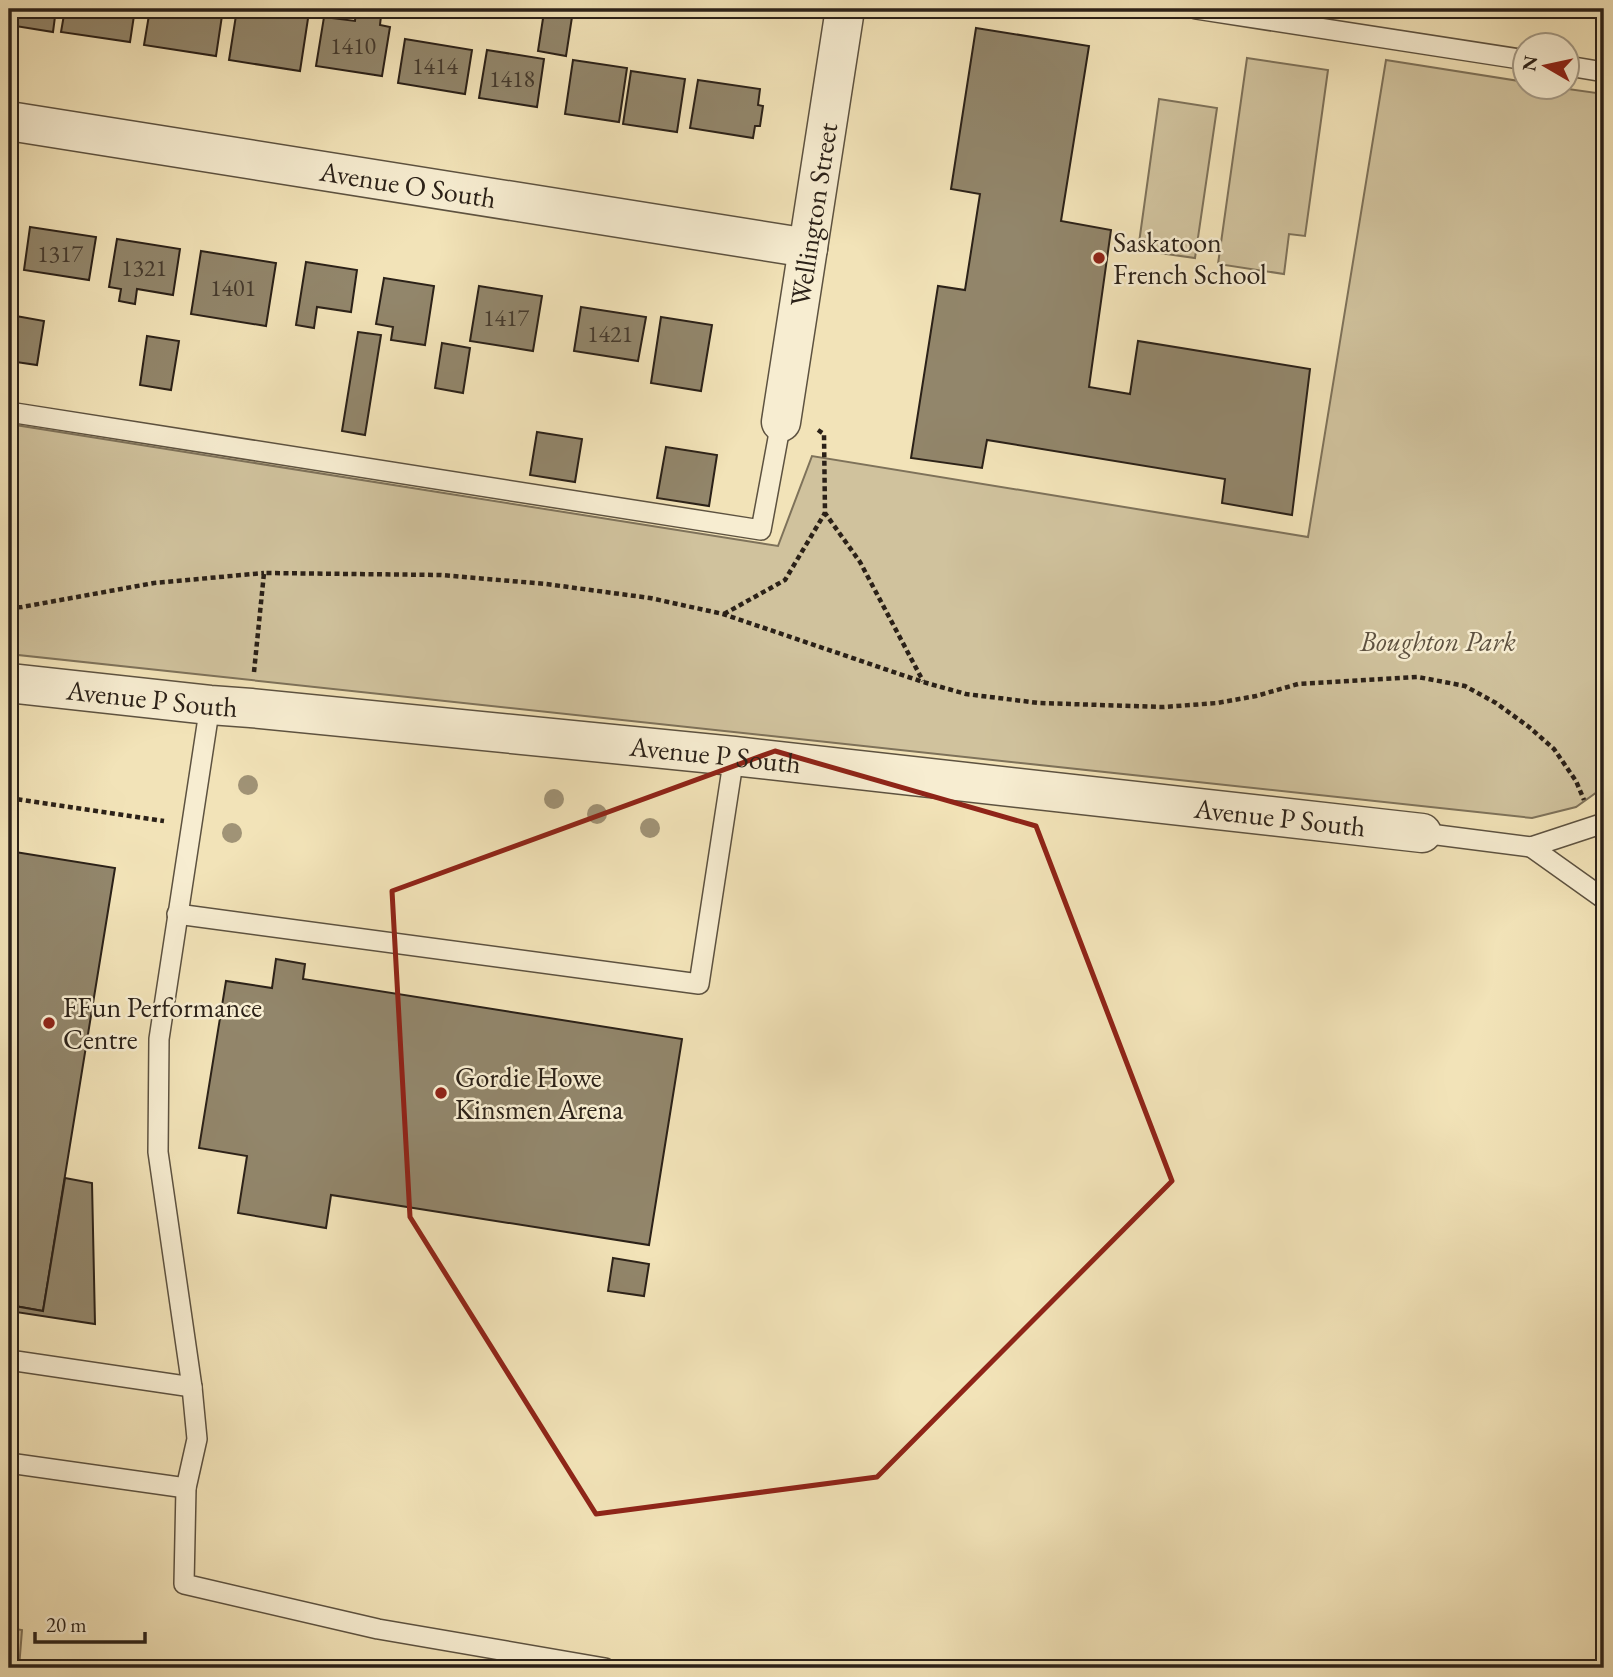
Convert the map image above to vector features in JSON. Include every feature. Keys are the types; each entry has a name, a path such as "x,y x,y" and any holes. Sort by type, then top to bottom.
{"street":[{"name":"Wellington Street","path":"782,412 845,9"},
{"name":"Avenue O South","path":"9,121 808,248"},
{"name":"Avenue P South","path":"9,683 734,756 1422,833"}],"lane":[{"path":"1196,9 1512,58"},
{"path":"1582,68 1604,72"},
{"path":"9,412 761,530 782,412"},
{"path":"210,705 159,1039 158,1152 197,1439 186,1488 184,1584 378,1629 605,1668"},
{"path":"177,914 699,984 734,756"},
{"path":"1422,833 1531,847 1600,825"},
{"path":"1531,847 1604,899"},
{"path":"9,1360 192,1387"},
{"path":"9,1463 186,1488"}],"path":[{"path":"723,614 785,580 825,513 824,434 782,412"},
{"path":"825,513 860,562 923,682"},
{"path":"251,708 264,573"},
{"path":"9,608 154,583 264,573 441,575 650,598 723,614 966,694 1039,703 1163,707 1217,703 1298,684 1418,677 1465,686 1496,703 1529,727 1554,748 1600,825"},
{"path":"9,798 191,825"}],"highlighted area":[{"path":"775,751 1036,826 1172,1181 877,1477 596,1514 410,1217 392,891"}],"green space":[{"path":"1247,58 1328,70 1305,236 1289,234 1284,274 1218,264"},
{"name":"Boughton Park","path":"1386,60 1512,80 1512,102 1582,102 1582,91 1604,94 1604,787 1576,807 1532,818 9,654 9,424 778,546 812,456 1308,537"},
{"path":"1159,99 1217,108 1195,258 1138,250"},
{"path":"9,1628 22,1630 19,1668 9,1668"}],"building":[{"path":"9,9 56,9 53,32 9,25"},
{"path":"65,9 135,9 130,42 61,32"},
{"path":"150,9 223,9 216,56 144,45"},
{"path":"237,9 289,9 309,12 300,71 229,60"},
{"path":"456,9 487,9 485,18 455,14"},
{"path":"356,12 381,16 380,25 390,27 382,76 316,66 324,17 355,21"},
{"path":"544,12 572,17 566,56 538,51"},
{"path":"976,28 1089,46 1061,221 1111,230 1089,387 1130,394 1138,341 1310,369 1292,515 1222,503 1225,479 987,440 982,468 911,458 938,286 965,290 980,194 951,189"},
{"path":"405,39 472,50 465,94 398,83"},
{"path":"487,50 544,59 537,107 479,98"},
{"path":"573,60 627,68 619,122 565,114"},
{"path":"631,71 685,79 677,132 623,124"},
{"path":"698,80 760,89 758,105 763,106 760,126 755,126 753,138 690,128"},
{"path":"30,227 96,237 89,280 24,270"},
{"path":"117,239 180,249 173,295 137,289 135,304 119,301 121,289 109,287"},
{"path":"201,251 276,263 266,326 191,314"},
{"path":"306,262 357,270 351,312 317,307 314,328 296,325"},
{"path":"384,278 434,286 425,345 391,340 393,327 376,324"},
{"path":"479,286 542,296 533,351 470,341"},
{"path":"581,307 646,317 638,361 574,351"},
{"path":"16,316 44,321 37,365 9,361"},
{"path":"661,317 712,325 701,391 651,383"},
{"path":"358,332 381,335 365,435 342,431"},
{"path":"147,336 179,341 171,390 140,385"},
{"path":"442,343 470,348 463,393 435,388"},
{"path":"537,432 582,439 575,482 530,475"},
{"path":"666,447 717,455 709,506 657,498"},
{"name":"FFun Performance Centre","path":"9,851 115,868 43,1311 9,1305"},
{"name":"Gordie Howe Kinsmen Arena","path":"276,959 305,964 303,979 682,1039 649,1245 331,1195 326,1228 238,1213 247,1156 199,1148 226,981 272,988"},
{"path":"65,1178 92,1183 95,1324 9,1311 9,1305 43,1311"},
{"path":"613,1258 649,1264 644,1296 608,1291"}],"place":[{"name":"Saskatoon French School","path":"1099,258"},
{"name":"FFun Performance Centre","path":"49,1023"},
{"name":"Gordie Howe Kinsmen Arena","path":"441,1093"}]}
